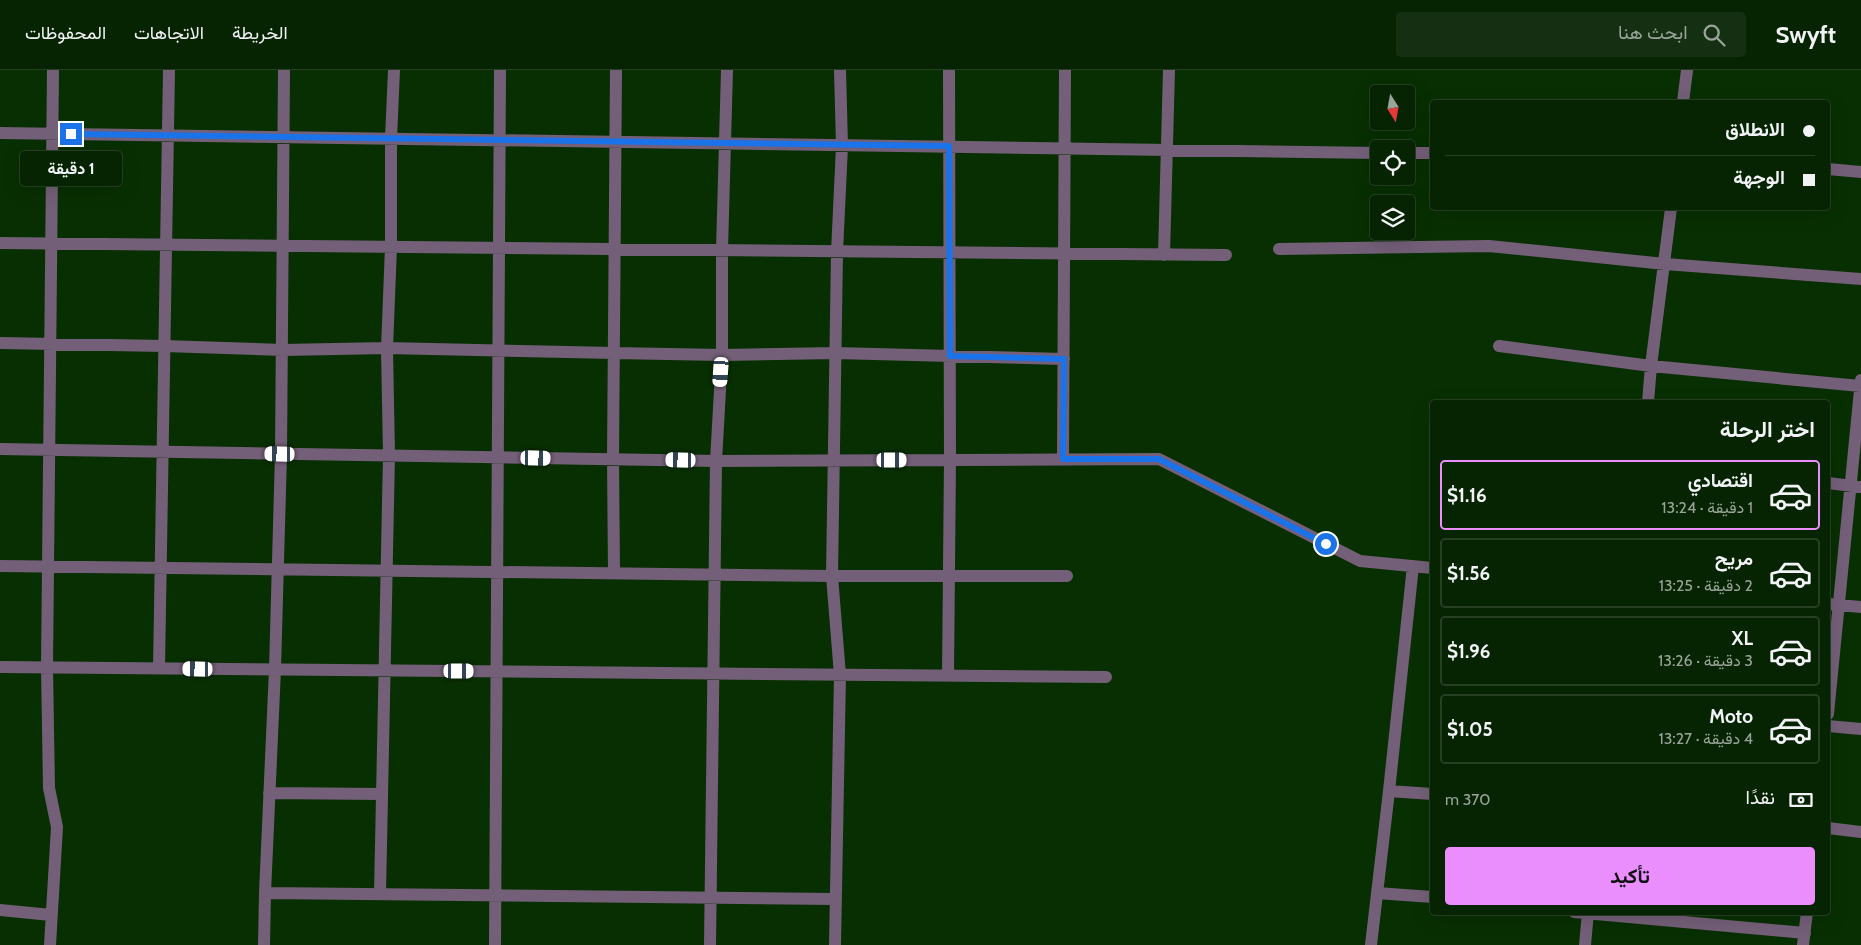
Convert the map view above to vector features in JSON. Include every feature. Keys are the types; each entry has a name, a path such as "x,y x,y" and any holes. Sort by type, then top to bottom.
{"street":[{"path":"50,945 57,827 50,788 46,667 53,70"},
{"path":"159,668 168,70"},
{"path":"264,945 275,669 280,454 284,70"},
{"path":"380,894 389,455 387,348 394,70"},
{"path":"495,945 500,70"},
{"path":"614,572 616,70"},
{"path":"710,945 716,461 722,355 722,250 727,70"},
{"path":"835,945 840,675 832,576 837,252 842,146 840,70"},
{"path":"948,676 950,459 949,70"},
{"path":"1063,459 1065,70"},
{"path":"1164,255 1169,70"},
{"path":"1683,100 1686,70"},
{"path":"0,134 1370,153"},
{"path":"1415,153 1430,153"},
{"path":"1830,169 1861,172"},
{"path":"1648,400 1671,210"},
{"path":"0,243 1226,255"},
{"path":"1279,249 1490,246 1665,264 1861,278"},
{"path":"0,343 282,350 387,348 722,355 836,353 1064,359"},
{"path":"1499,346 1651,366 1861,383 1856,486 1833,604 1830,670"},
{"path":"0,449 716,461 1159,459 1360,561 1430,568"},
{"path":"1830,483 1856,486"},
{"path":"0,566 714,573 832,576 1067,576"},
{"path":"1371,945 1413,566"},
{"path":"1833,604 1861,607"},
{"path":"0,667 1106,678"},
{"path":"1830,726 1861,729"},
{"path":"1389,791 1430,794"},
{"path":"269,793 382,794"},
{"path":"1830,828 1861,832"},
{"path":"265,893 835,898"},
{"path":"1377,893 1430,897"},
{"path":"0,910 51,915"},
{"path":"1585,945 1588,915"},
{"path":"1605,915 1804,939 1807,915"}],"route":[{"path":"71,134 949,146 950,356 1064,359 1063,459 1159,459 1326,544"}]}
